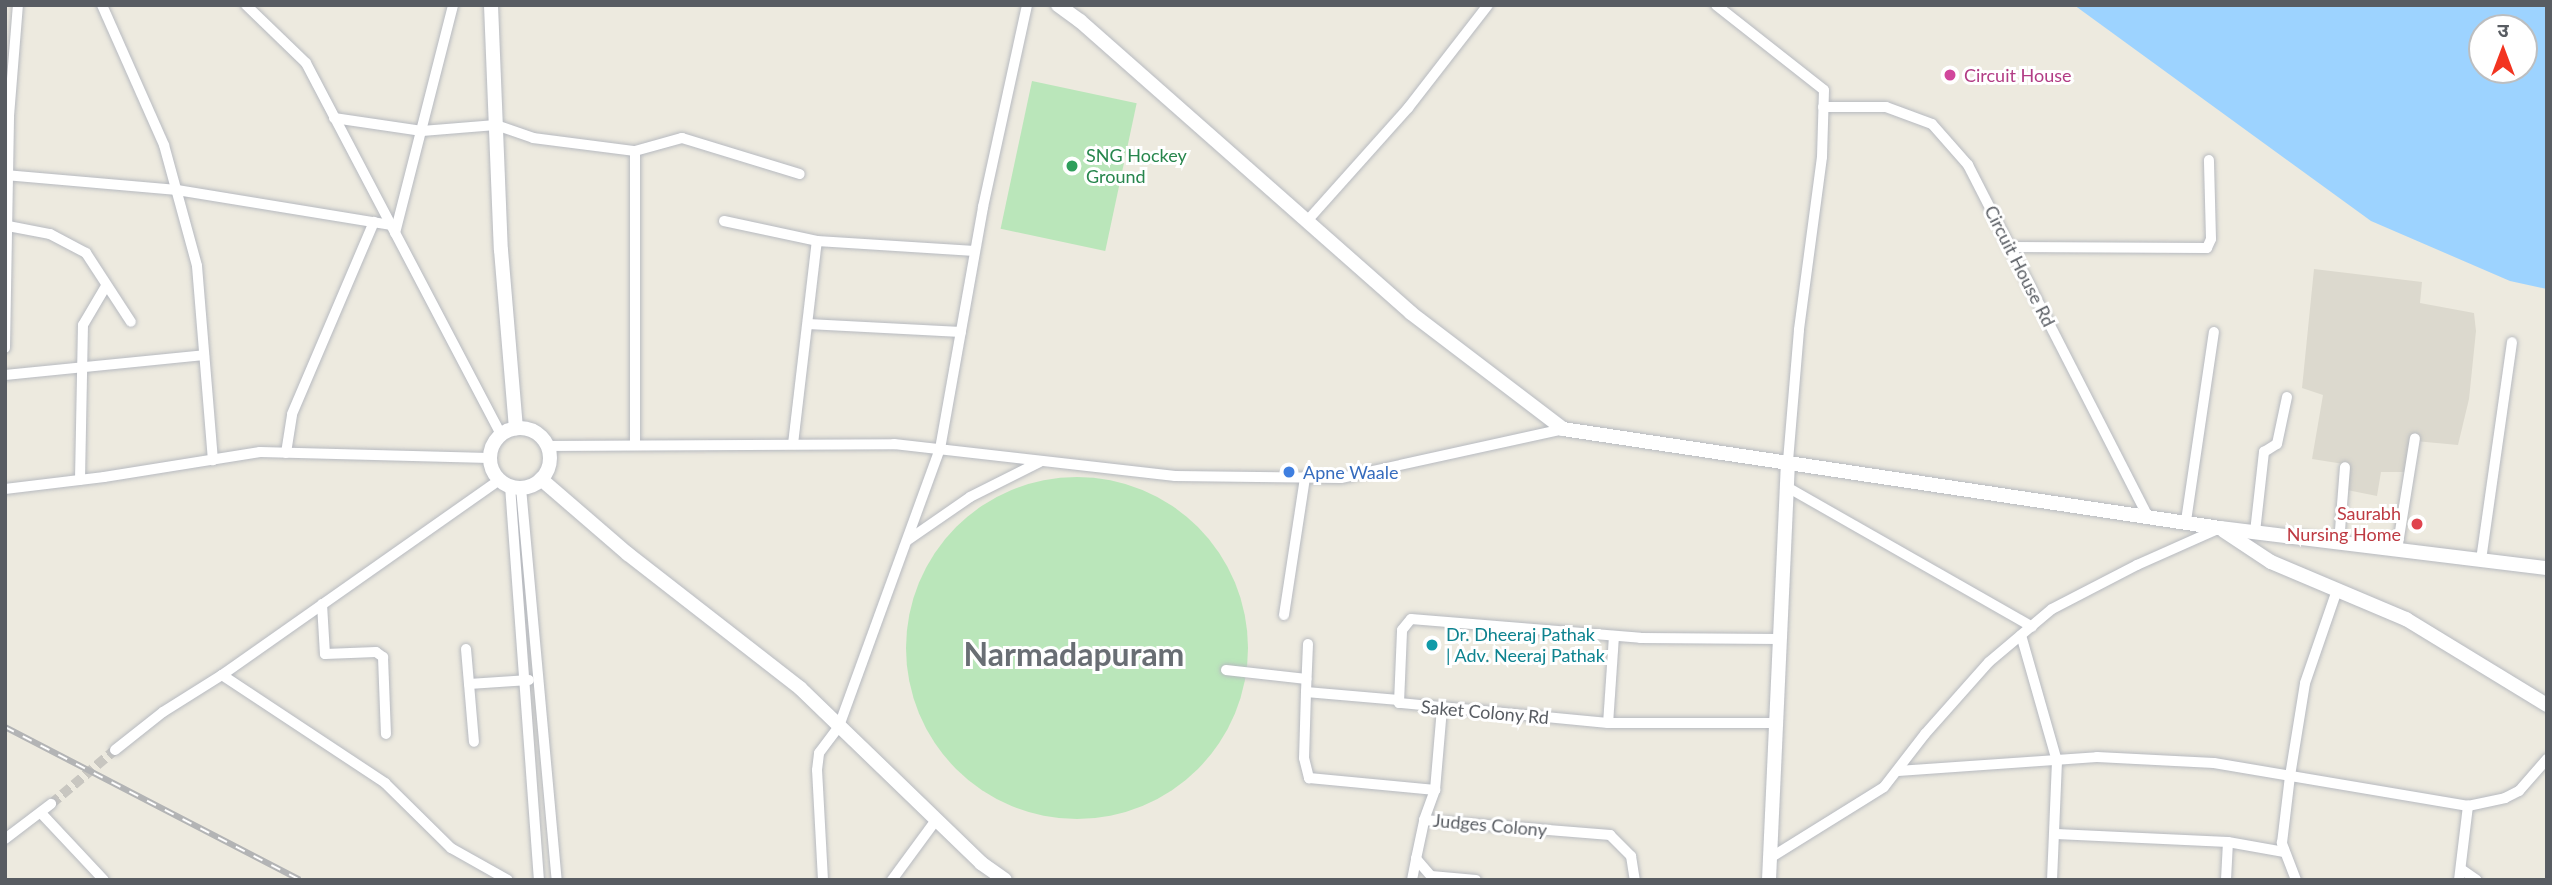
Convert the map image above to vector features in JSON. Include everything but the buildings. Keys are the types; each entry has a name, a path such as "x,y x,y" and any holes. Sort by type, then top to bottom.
{"street":[{"path":"5,348 9,116 18,5"},
{"path":"102,5 164,145 197,266 213,460"},
{"path":"246,5 306,63 501,434"},
{"path":"393,229 422,131 453,5"},
{"path":"491,5 501,250 516,428"},
{"path":"823,880 817,761 819,753 839,726 940,449 975,251 1027,5"},
{"path":"1058,5 1080,21 1410,313 1563,429"},
{"path":"1307,221 1408,108 1488,5"},
{"path":"1716,5 1824,90 1822,157 1799,330 1788,462 1774,723 1769,880"},
{"name":"Circuit House Rd","path":"1823,107 1886,107 1932,124 1968,164 2147,515"},
{"path":"334,118 422,131 496,125 533,138 635,151 682,138 800,174"},
{"path":"635,151 635,444"},
{"path":"2010,247 2207,248 2211,239 2210,160"},
{"path":"7,176 177,190 374,222 393,229"},
{"path":"724,221 817,242 975,251"},
{"path":"286,453 292,414 374,222"},
{"path":"8,226 50,234 86,253 131,322"},
{"path":"793,444 817,242"},
{"path":"79,480 83,325 106,286"},
{"path":"808,324 961,332"},
{"path":"2186,521 2214,332"},
{"path":"2481,560 2512,342"},
{"path":"5,375 204,355"},
{"path":"2255,532 2264,452 2277,444 2287,397"},
{"path":"115,750 163,712 222,675 322,604 510,485 541,479 548,469 548,446 540,435 529,429 516,428 501,434 492,445 489,458 492,470 510,485 538,679 557,880"},
{"path":"548,446 894,444 1175,476 1342,478 1563,429 2220,528 2547,568"},
{"path":"2398,550 2416,438"},
{"path":"5,489 260,452 489,458"},
{"path":"908,540 970,497 1042,461"},
{"path":"2339,543 2345,467"},
{"path":"1284,615 1305,477"},
{"path":"541,479 628,554 800,688 981,863 1005,880"},
{"path":"510,485 538,880"},
{"path":"1787,487 2032,626"},
{"path":"1770,858 1884,787 1924,734 1989,663 2052,609 2220,528"},
{"path":"2220,528 2271,562 2406,619 2547,705"},
{"path":"2296,880 2284,852 2290,776 2305,683 2337,590"},
{"path":"322,604 325,654 376,652 383,657 386,734"},
{"name":"Saket Colony Rd","path":"1774,723 1608,723 1399,704 1402,630 1411,619 1614,636 1779,639"},
{"path":"2021,635 2057,761 2052,880"},
{"path":"1608,723 1614,636"},
{"path":"1308,644 1304,758 1309,778 1435,790"},
{"path":"466,649 474,742"},
{"path":"1226,670 1306,679"},
{"path":"222,675 385,783 451,848 508,880"},
{"path":"469,684 538,679"},
{"path":"1306,692 1399,700"},
{"path":"1424,820 1435,790 1442,708"},
{"path":"1898,771 2097,757 2214,763 2468,806 2505,798 2519,791 2547,760"},
{"path":"5,839 51,804"},
{"path":"2468,806 2460,874 2477,880"},
{"path":"41,813 104,880"},
{"path":"892,880 936,820"},
{"name":"Judges Colony","path":"1412,880 1424,820 1610,835 1631,856 1636,880"},
{"path":"2056,834 2228,842 2284,852"},
{"path":"2226,880 2228,842"},
{"path":"1416,859 1431,876 1476,880"}],"shaded area":[{"path":"2314,269 2422,282 2420,303 2474,313 2476,331 2469,399 2458,445 2415,441 2415,472 2381,472 2377,496 2347,490 2350,465 2312,459 2323,395 2302,388"}],"green space":[{"name":"SNG Hockey Ground","path":"1032,81 1137,103 1105,251 1001,229"},
{"path":"1077,477 1110,480 1142,490 1172,506 1198,527 1219,553 1235,583 1245,615 1248,648 1245,681 1235,713 1219,743 1198,769 1172,790 1142,806 1110,816 1077,819 1044,816 1012,806 982,790 956,769 935,743 919,713 909,681 906,648 909,615 919,583 935,553 956,527 982,506 1012,490 1044,480"}],"water":[{"path":"2074,5 2547,5 2547,289 2510,281 2371,221"}],"tunnel":[{"path":"51,804 115,750"}],"railway":[{"path":"5,727 300,880"}],"place":[{"name":"Circuit House","path":"1950,75"},
{"name":"SNG Hockey Ground","path":"1072,166"},
{"name":"Apne Waale","path":"1289,472"},
{"name":"Saurabh Nursing Home","path":"2417,524"},
{"name":"Dr. Dheeraj Pathak | Adv. Neeraj Pathak","path":"1432,645"}],"district":[{"name":"Narmadapuram","path":"1074,654"}]}
